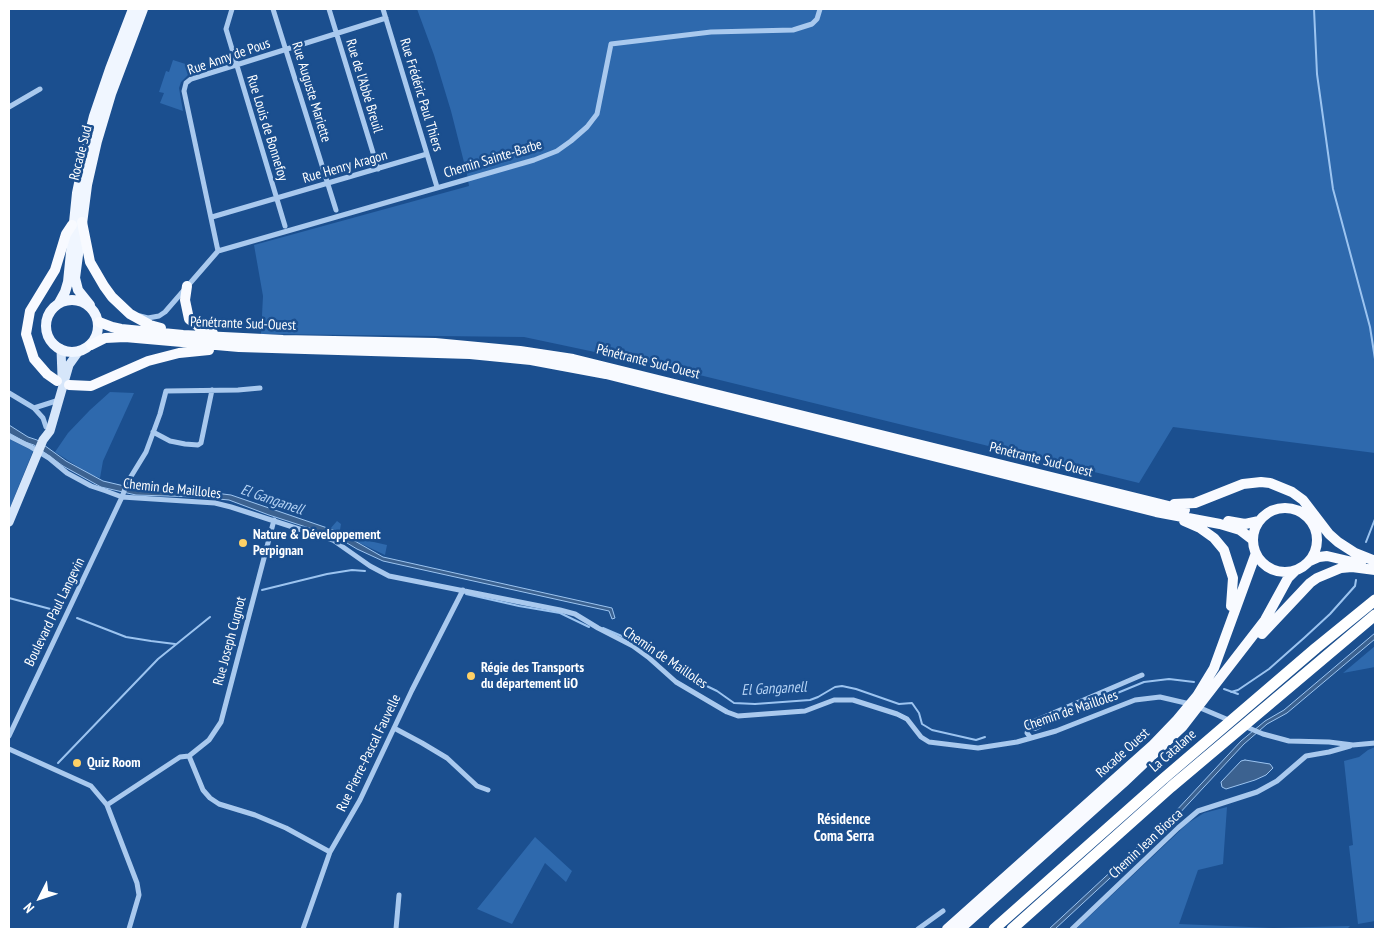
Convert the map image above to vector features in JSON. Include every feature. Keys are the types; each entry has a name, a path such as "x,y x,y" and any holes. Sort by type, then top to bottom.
{"highway":[{"path":"62,376 47,374 34,359 26,334 30,311 55,270 66,234 77,224 90,262 112,297 130,314 150,325 183,335"},
{"path":"187,286 186,310 194,324 203,330 256,338"},
{"path":"99,322 144,335"},
{"path":"91,345 114,336 144,335"},
{"name":"Pénétrante Sud-Ouest","path":"144,335 435,343 520,350 573,359 1232,522 1245,524 1259,521"},
{"name":"Pénétrante Sud-Ouest","path":"144,335 239,348 470,354 531,360 606,374 1156,512"},
{"path":"69,385 98,384 134,366 166,356 195,350 239,348"},
{"name":"Pénétrante Sud-Ouest","path":"1134,498 1177,505 1195,503 1243,484 1270,483 1292,492 1303,500 1329,534 1338,542 1355,553 1375,561"},
{"path":"1295,571 1283,572 1272,570 1262,563 1256,553 1253,540 1254,533 1259,521 1264,516 1276,510 1290,509 1303,514 1312,524 1317,537 1315,550 1309,562"},
{"path":"1156,512 1220,524 1240,530 1253,540"},
{"path":"1156,512 1200,528 1214,538 1224,550 1233,578 1227,634"},
{"name":"Pénétrante Sud-Ouest","path":"1317,537 1332,551 1375,561"},
{"name":"Rocade Ouest","path":"947,929 1153,745 1177,720 1208,681 1256,553"},
{"path":"1309,562 1319,557 1327,556 1375,569"},
{"name":"Rocade Ouest","path":"960,929 1160,749 1183,726 1265,620 1288,578 1309,562"},
{"path":"1224,675 1317,578 1341,568 1375,569"},
{"name":"La Catalane","path":"994,929 1163,779 1375,600"},
{"name":"La Catalane","path":"1012,929 1171,787 1375,615"}],"main road":[{"name":"Rocade Sud","path":"90,305 78,290 76,278 80,176 94,116 133,9"},
{"name":"Rocade Sud","path":"59,302 68,282 77,224 97,141 111,94 143,9"},
{"path":"75,299 90,305 99,322 97,336 91,345 79,351 67,352 61,350 51,341 47,333 46,324 50,312 59,302 75,299"},
{"path":"43,440 50,431 62,376 61,350"},
{"path":"9,522 43,440 62,376 79,351"}],"street":[{"name":"Rue Louis de Bonnefoy","path":"232,9 226,29 285,226"},
{"name":"Rue Auguste Mariette","path":"273,9 336,210"},
{"name":"Rue de l'Abbé Breuil","path":"329,9 378,169"},
{"name":"Rue Frédéric Paul Thiers","path":"383,9 437,187"},
{"name":"Chemin Sainte-Barbe","path":"218,251 534,160 557,151 587,127 597,114 611,44 711,32 793,30 812,24 817,19 820,9"},
{"name":"Rue Anny de Pous","path":"218,251 184,91 186,84 191,79 236,64 386,18"},
{"path":"9,107 40,89"},
{"name":"Rue Henry Aragon","path":"212,217 427,154"},
{"path":"130,314 148,318 159,316 166,312 218,251"},
{"path":"153,432 170,441 198,445 202,443 212,390 260,388"},
{"name":"Boulevard Paul Langevin","path":"9,736 127,483 146,452 160,414 166,390 212,390"},
{"path":"9,393 34,408 43,418 46,427"},
{"path":"34,408 56,401"},
{"name":"Chemin de Mailloles","path":"9,436 31,447 49,458 66,473 91,486 123,495 215,503 274,520 332,540 370,566 389,576 475,592 575,614 648,656 676,682 727,712 738,716 805,711 834,700 847,699 897,714 907,719 921,737 929,742 978,748 1031,738 1056,731 1135,700 1160,697 1182,701 1262,734 1288,741 1329,742 1353,745 1375,743"},
{"name":"Rue Joseph Cugnot","path":"107,805 180,757 189,756 209,740 221,722 274,520"},
{"name":"Rue Pierre-Pascal Fauvelle","path":"303,929 330,852 360,800 463,590"},
{"path":"1031,738 1027,733 1030,723 1142,675"},
{"path":"394,728 422,742 447,758 477,786 488,790"},
{"name":"Chemin Jean Biosca","path":"1072,929 1198,811 1257,792 1277,781 1306,756 1353,745"},
{"path":"9,749 91,786 107,805 137,883 139,895 129,929"},
{"path":"189,756 203,790 210,798 219,804 255,814 286,828 330,852"},
{"path":"396,929 399,895"},
{"path":"918,929 943,911"}],"shaded area":[{"path":"417,9 1375,9 1375,453 1173,427 1139,483 675,369 524,337 261,334 263,296 254,245 469,186 451,111 434,55"},
{"path":"173,60 204,70 188,75 181,82 179,88 183,111 160,103 164,93 159,92 166,71 169,72"},
{"path":"110,392 134,393 103,461 100,478 89,474 55,452 68,433"},
{"path":"9,425 28,437 37,440 66,461 103,481 137,489 199,491 231,495 339,532 383,557 612,608 615,618 612,619 609,611 383,561 337,537 229,500 136,495 101,487 63,466 34,445 9,433"},
{"path":"9,439 33,451 9,510"},
{"path":"337,521 341,524 340,530 348,532 347,536 387,545 385,555 330,529"},
{"path":"1375,633 1375,639 1287,713 1267,724 1244,744 1177,816 1055,929 1049,929 1174,813 1241,741 1265,721 1284,710"},
{"path":"1375,646 1375,667 1343,673"},
{"path":"1375,747 1375,921 1358,924 1349,846 1353,845 1344,761 1359,757"},
{"path":"1241,761 1270,764 1273,768 1266,775 1255,780 1226,789 1222,787 1221,782"},
{"path":"1227,807 1223,864 1198,870 1179,924 1273,928 1350,926 1347,929 1076,929 1188,823 1204,813"},
{"path":"535,837 572,871 566,882 545,863 512,924 477,909"}],"waterway":[{"path":"1314,9 1317,74 1333,189 1370,327 1375,359"},
{"path":"1366,542 1375,519"},
{"path":"262,590 327,574 352,570 365,571"},
{"path":"1231,692 1238,690 1269,669 1304,638 1330,614 1355,586 1356,580"},
{"path":"466,594 560,613 589,627"},
{"path":"9,598 58,611"},
{"path":"58,763 158,659 210,617"},
{"path":"77,618 126,637 175,644"},
{"path":"603,628 624,637"},
{"name":"El Ganganell","path":"647,649 684,675 717,691 734,703 755,704 810,700 835,687 842,686 899,704 912,703 919,713 922,724 932,730 976,740 985,737"},
{"name":"El Ganganell","path":"1030,730 1035,730 1069,713 1144,682 1169,679 1194,682"},
{"name":"El Ganganell","path":"1224,689 1238,694"}],"place":[{"name":"Nature & Développement Perpignan","path":"243,543"},
{"name":"Régie des Transports du département liO","path":"471,676"},
{"name":"Quiz Room","path":"77,763"}],"district":[{"name":"Résidence Coma Serra","path":"844,828"}]}
